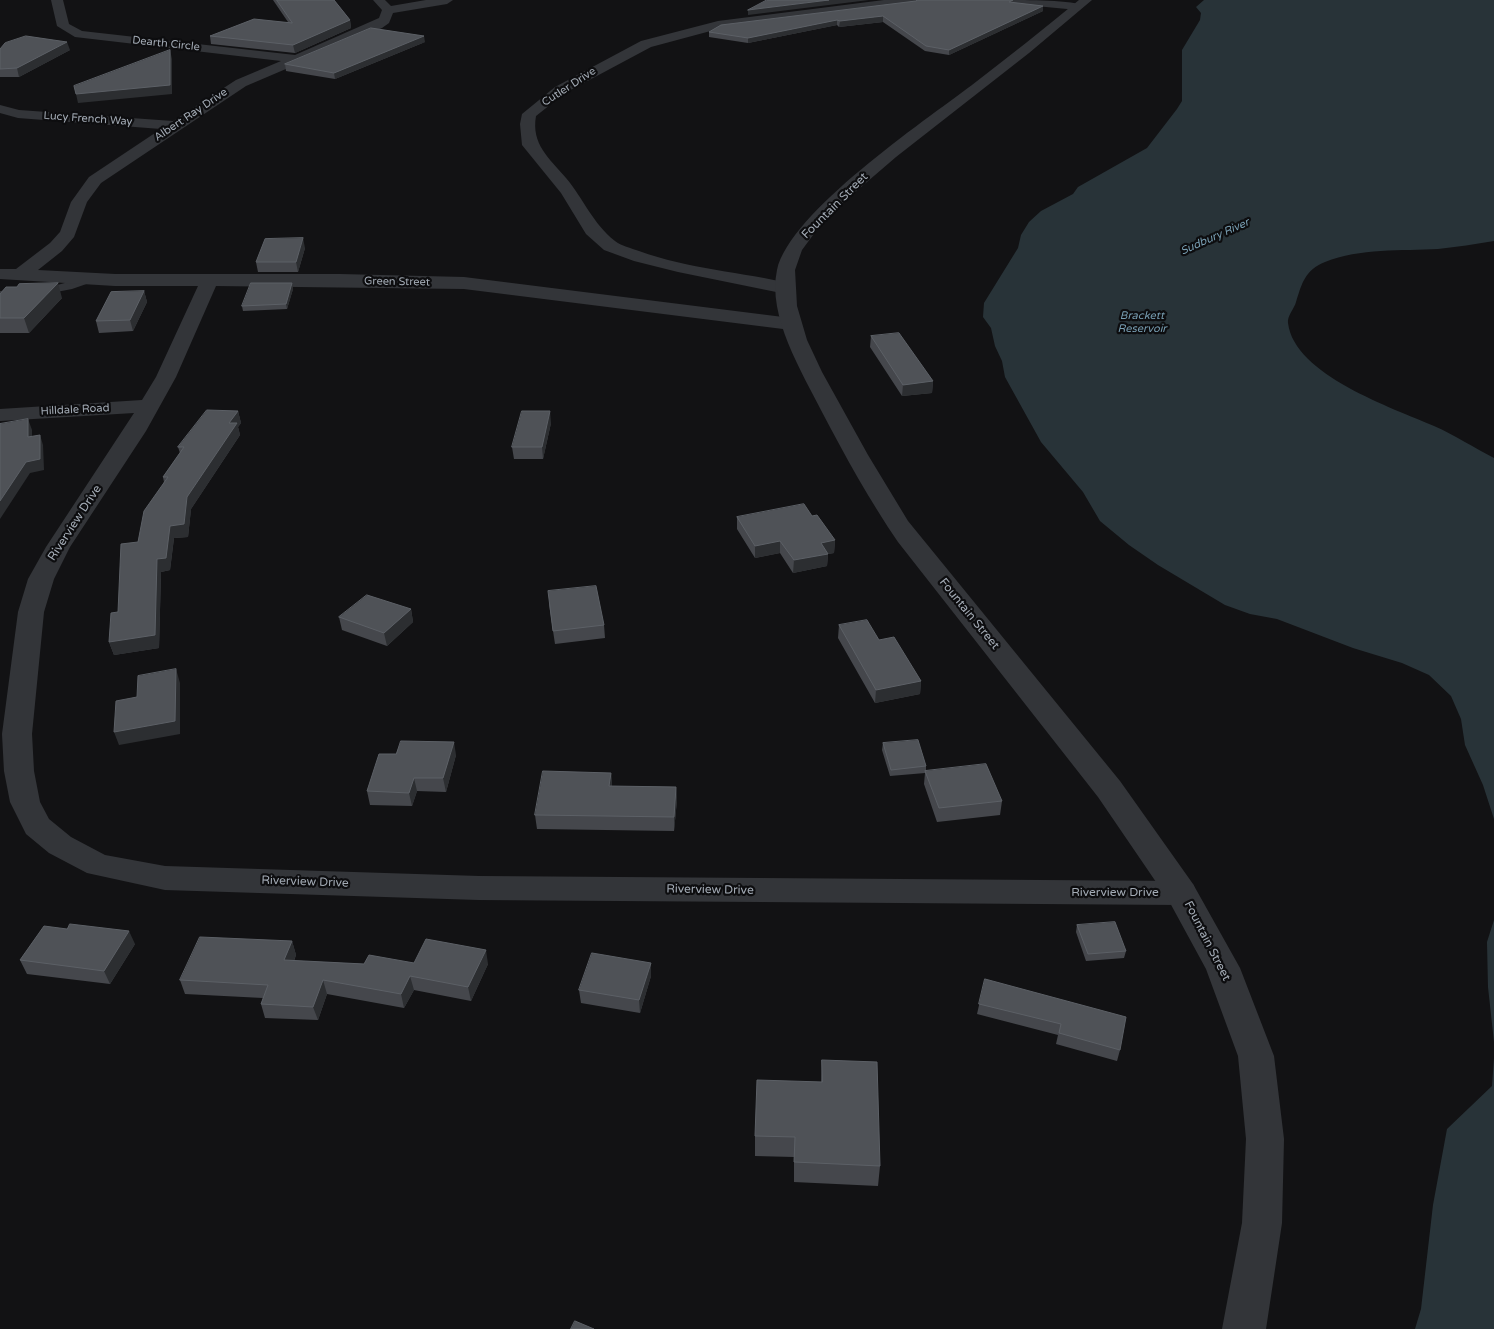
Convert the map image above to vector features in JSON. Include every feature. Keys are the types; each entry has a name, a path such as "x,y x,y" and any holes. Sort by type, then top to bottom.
{"street":[{"name":"Dearth Circle","path":"57,0 63,26 80,34 296,59"},
{"path":"383,5 447,0"},
{"name":"Cutler Drive","path":"786,288 678,267 640,257 610,246 592,230 568,191 530,145 526,124 529,114 560,90 597,69 646,44 669,37 728,23 915,0"},
{"path":"1014,0 1082,3"},
{"name":"Fountain Street","path":"1082,3 877,164 830,206 794,248 786,268 788,316 800,349 854,454 890,513 907,537 1109,789 1181,893 1223,968 1256,1056 1265,1140 1262,1223 1244,1329"},
{"name":"Albert Ray Drive","path":"20,275 41,260 68,233 79,202 95,180 241,83 372,28 384,20 383,5"},
{"name":"Lucy French Way","path":"0,110 18,114 176,126"},
{"name":"Green Street","path":"0,274 91,280 339,280 464,283 791,324"},
{"name":"Riverview Drive","path":"209,281 166,377 135,431 58,546 41,579 31,612 18,724 19,771 25,802 37,826 60,845 98,865 165,878 479,888 1181,893"},
{"name":"Hilldale Road","path":"0,415 149,406"}],"lane":[{"path":"0,294 33,294 72,287 91,280"}],"water":[{"name":"Brackett Reservoir","path":"1204,0 1494,0 1494,241 1438,249 1366,252 1325,262 1313,269 1305,278 1288,323 1294,342 1326,374 1371,399 1442,430 1494,458 1494,819 1483,785 1465,745 1461,719 1451,696 1429,675 1402,663 1353,648 1277,619 1250,614 1225,605 1158,565 1129,545 1100,521 1083,492 1041,442 1005,377 1002,361 995,346 991,328 983,317 984,303 1018,248 1021,235 1029,222 1041,211 1073,194 1078,187 1147,148 1177,109 1182,101 1182,50 1200,20 1201,13 1196,7"},
{"path":"1494,920 1494,1042 1488,987 1487,942"},
{"path":"1494,1058 1494,1329 1415,1329 1421,1309 1433,1205 1447,1129 1492,1086"}],"building":[{"path":"277,0 334,0 350,20 293,45 210,36 254,19 292,23"},
{"path":"767,0 829,0 748,10"},
{"path":"917,0 1013,0 1009,2 1043,6 949,50 926,46 883,16 837,20 748,38 709,32 721,25"},
{"path":"371,28 424,36 334,73 285,64"},
{"path":"26,36 67,42 17,68 0,69 0,49 5,43"},
{"path":"170,50 170,85 76,94 74,86"},
{"path":"303,238 296,262 256,262 265,239"},
{"path":"58,283 24,318 0,318 0,294 6,287 17,287 19,284"},
{"path":"251,283 292,283 286,304 242,306"},
{"path":"144,291 130,320 96,321 111,292"},
{"path":"899,333 933,381 903,385 871,336"},
{"path":"207,410 238,411 229,423 237,423 187,497 184,524 170,526 166,558 157,559 155,635 109,642 111,613 118,612 121,544 138,542 144,511 168,477 163,477 184,447 178,447"},
{"path":"522,411 550,411 542,447 512,447"},
{"path":"28,419 28,437 40,435 40,459 26,462 0,501 0,424"},
{"path":"804,504 812,516 817,515 835,540 821,543 828,554 794,560 780,541 755,546 737,517"},
{"path":"596,586 604,625 553,631 548,591"},
{"path":"367,595 411,609 384,633 339,617"},
{"path":"867,620 879,640 894,637 921,681 876,690 839,625"},
{"path":"176,669 175,721 114,732 116,701 137,697 138,676"},
{"path":"918,740 926,766 891,770 883,743"},
{"path":"401,741 454,742 443,778 414,778 409,793 367,791 379,754 396,754"},
{"path":"986,764 1002,801 939,808 925,771"},
{"path":"543,771 611,773 609,786 676,787 674,817 535,815"},
{"path":"1115,922 1126,951 1088,954 1077,925"},
{"path":"70,924 129,931 104,971 20,960 44,926 67,929"},
{"path":"200,937 292,941 284,960 364,964 369,955 414,963 426,939 486,950 468,987 410,976 401,994 323,980 313,1007 261,1004 268,985 180,980"},
{"path":"592,953 651,963 639,1000 579,990"},
{"path":"985,979 1126,1017 1120,1050 1059,1033 1061,1024 979,1004"},
{"path":"822,1060 877,1062 880,1166 794,1162 795,1137 755,1136 757,1080 822,1082"},
{"path":"575,1321 594,1329 571,1329"}],"water label":[{"name":"Sudbury River","path":"1215,237"}]}
